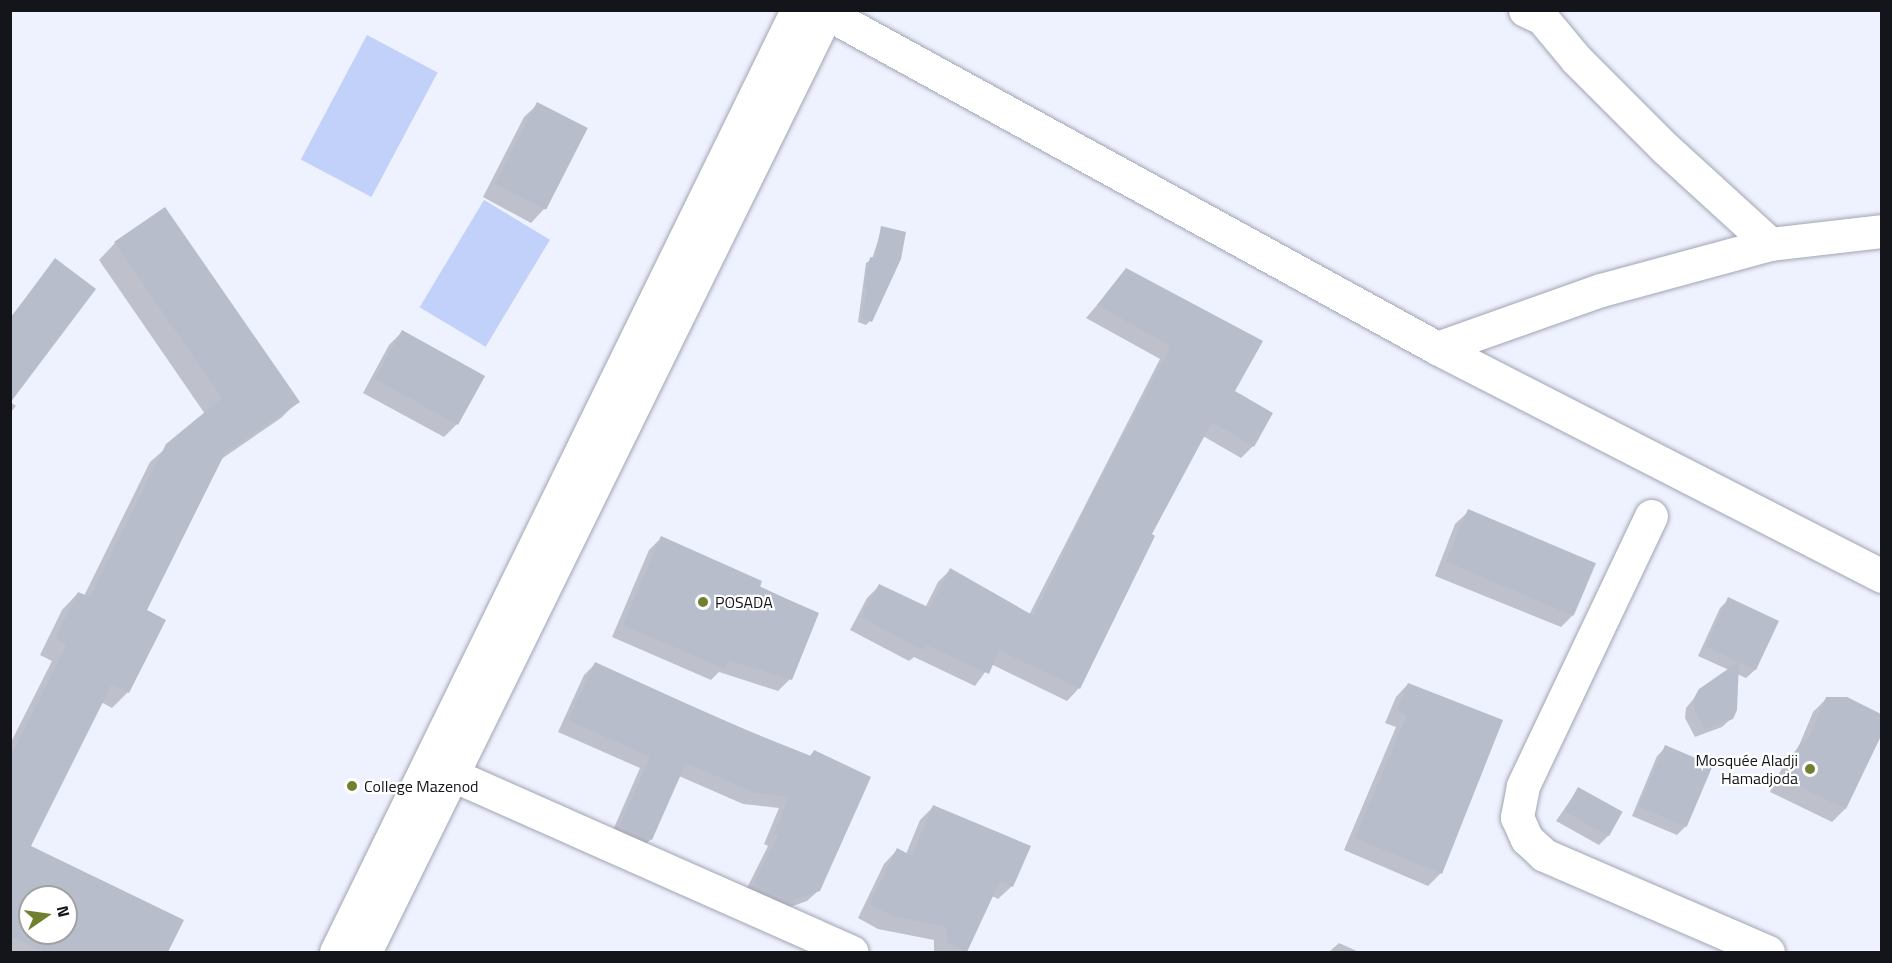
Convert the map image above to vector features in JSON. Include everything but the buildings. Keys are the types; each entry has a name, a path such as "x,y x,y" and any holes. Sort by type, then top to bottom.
{"street":[{"path":"1525,10 1542,18 1576,59 1665,148 1770,244"},
{"path":"336,952 441,770 818,11 1437,348 1881,576"},
{"path":"1437,348 1601,290 1770,244 1881,231"},
{"path":"1651,516 1523,786 1517,817 1527,839 1544,855 1768,952"},
{"path":"365,952 441,770"},
{"path":"441,770 851,952"}],"shaded area":[{"path":"367,35 438,73 371,197 301,159"},
{"path":"484,200 550,240 486,347 420,307"}],"place":[{"name":"POSADA","path":"703,602"},
{"name":"Mosquée Aladji Hamadjoda","path":"1810,769"},
{"name":"College Mazenod","path":"352,786"}]}
